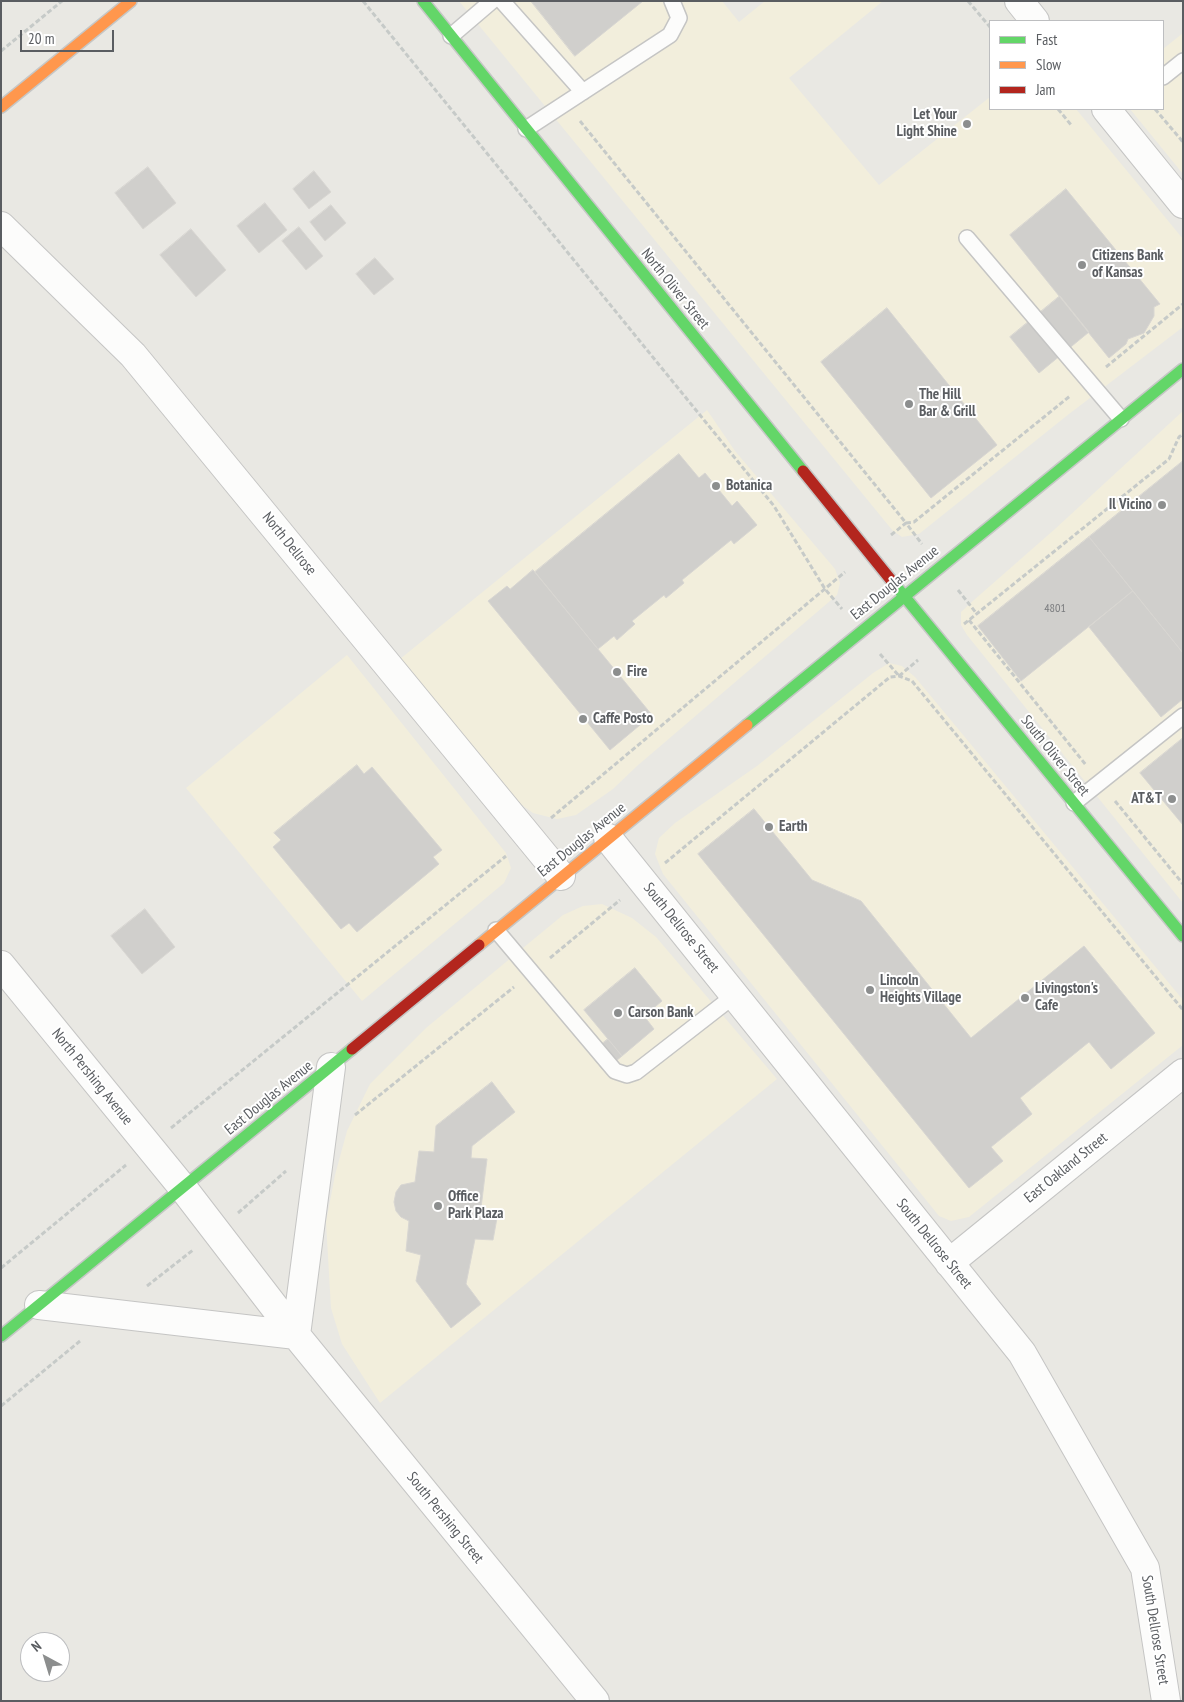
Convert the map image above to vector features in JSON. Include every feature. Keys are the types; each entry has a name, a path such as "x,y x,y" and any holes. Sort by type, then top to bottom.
{"main road":[{"path":"1,107 131,1"},
{"name":"North Oliver Street","path":"423,1 904,596"},
{"name":"East Douglas Avenue","path":"1,1336 1183,369"},
{"name":"South Oliver Street","path":"904,596 1183,936"}],"street":[{"path":"1019,1 1034,20"},
{"path":"1114,112 1183,204"},
{"name":"North Dellrose","path":"1,226 133,355 562,876"},
{"name":"South Dellrose Street","path":"608,838 1022,1353 1144,1568 1166,1701"},
{"name":"North Pershing Avenue","path":"1,965 183,1188"},
{"path":"38,1305 296,1335 331,1067"},
{"name":"East Oakland Street","path":"949,1263 1183,1073"},
{"name":"South Pershing Street","path":"183,1188 296,1335 595,1701"}],"lane":[{"path":"451,36 492,1"},
{"path":"502,1 583,92"},
{"path":"526,129 670,35 679,18 672,1"},
{"path":"1164,76 1183,61"},
{"path":"967,238 1121,419"},
{"path":"1074,803 1183,716"},
{"path":"496,930 615,1071 627,1075 636,1072 735,995"}],"path":[{"path":"1,52 62,1"},
{"path":"363,1 774,506 825,588"},
{"path":"968,1 989,27"},
{"path":"565,103 906,523"},
{"path":"1059,110 1072,126"},
{"path":"1156,110 1183,142"},
{"path":"1,1268 529,836 825,588 906,523 914,522 1183,304"},
{"path":"899,676 1169,459 1179,437 1183,434"},
{"path":"968,620 1183,884"},
{"path":"1,1406 112,1313 216,1232 321,1142 532,972 890,677 899,676 912,681 1183,1010"}],"shaded area":[{"path":"459,1 722,1 739,22 765,1 883,1 789,78 879,185 989,98 989,110 1077,110 1183,239 1183,327 1069,414 919,534 902,537 893,531"},
{"path":"1183,33 1183,174 1131,110 1164,110 1164,48"},
{"path":"707,410 735,451 835,569 840,583 837,595 637,766 613,789 576,815 557,819 533,813 519,803 400,659"},
{"path":"1183,411 1183,903 967,635 961,625 961,612 1055,529"},
{"path":"347,655 506,853 511,868 504,883 362,1001 186,788"},
{"path":"889,663 902,666 915,677 1183,1000 1183,1045 969,1217 951,1221 939,1216 663,874 655,854 659,838 675,823 757,766 873,673"},
{"path":"602,904 632,918 656,937 777,1079 380,1403 342,1344 331,1308 326,1222 335,1175 347,1131 370,1084 426,1028 563,915 583,906"}],"building":[{"path":"531,1 643,1 575,56"},
{"path":"148,167 176,203 143,229 115,193"},
{"path":"314,171 331,192 309,209 293,189"},
{"name":"Citizens Bank of Kansas","path":"1066,189 1160,304 1154,307 1154,316 1144,333 1128,339 1126,344 1109,358 1010,235"},
{"path":"265,203 287,230 259,253 237,226"},
{"path":"331,205 346,223 325,241 310,222"},
{"path":"299,227 323,256 306,270 282,241"},
{"path":"191,229 226,270 196,297 160,255"},
{"path":"375,258 394,279 374,295 356,274"},
{"path":"1060,296 1089,332 1039,373 1010,337"},
{"name":"The Hill Bar & Grill","path":"887,308 997,445 931,498 821,362"},
{"path":"679,454 699,478 705,473 732,506 737,501 757,525 734,544 731,540 682,580 684,583 666,598 664,595 632,621 635,624 617,640 614,636 598,649 535,572"},
{"path":"1183,461 1183,653 1089,537"},
{"path":"1089,537 1133,591 1021,681 978,626"},
{"path":"533,570 652,715 610,750 488,601 507,586 510,589"},
{"path":"1133,591 1183,653 1183,699 1161,717 1089,627"},
{"name":"AT&T","path":"1183,738 1183,825 1140,773"},
{"path":"357,765 364,774 372,767 442,850 433,857 439,864 357,932 349,923 341,929 273,847 281,840 274,833"},
{"name":"Lincoln Heights Village","path":"754,809 812,880 861,901 971,1038 1084,946 1155,1033 1111,1069 1089,1042 1020,1098 1032,1114 991,1147 1003,1161 969,1188 698,854"},
{"path":"145,909 175,947 142,974 111,936"},
{"name":"Carson Bank","path":"635,968 662,1001 644,1016 654,1029 622,1056 584,1010"},
{"path":"608,1039 622,1056 604,1071 590,1054"},
{"name":"Office Park Plaza","path":"492,1082 515,1112 472,1146 471,1158 487,1159 480,1216 497,1218 493,1240 475,1239 466,1284 481,1304 451,1328 416,1281 421,1255 406,1251 409,1221 401,1217 396,1211 394,1202 396,1192 401,1185 415,1182 419,1151 434,1152 436,1126"}],"traffic: fast":[{"path":"423,1 803,471"},
{"path":"747,725 1183,369"},
{"path":"891,580 1183,936"},
{"path":"1,1336 352,1049"}],"traffic: slow":[{"path":"1,107 131,1"},
{"path":"479,945 747,725"}],"traffic: jam":[{"path":"803,471 891,580"},
{"path":"352,1049 479,945"}],"place":[{"name":"Let Your Light Shine","path":"967,124"},
{"name":"Citizens Bank of Kansas","path":"1082,265"},
{"name":"The Hill Bar & Grill","path":"909,404"},
{"name":"Botanica","path":"716,486"},
{"name":"Il Vicino","path":"1162,505"},
{"name":"Fire","path":"617,672"},
{"name":"Caffe Posto","path":"583,719"},
{"name":"AT&T","path":"1172,799"},
{"name":"Earth","path":"769,827"},
{"name":"Lincoln Heights Village","path":"870,990"},
{"name":"Livingston's Cafe","path":"1025,998"},
{"name":"Carson Bank","path":"618,1013"},
{"name":"Office Park Plaza","path":"438,1206"}]}
